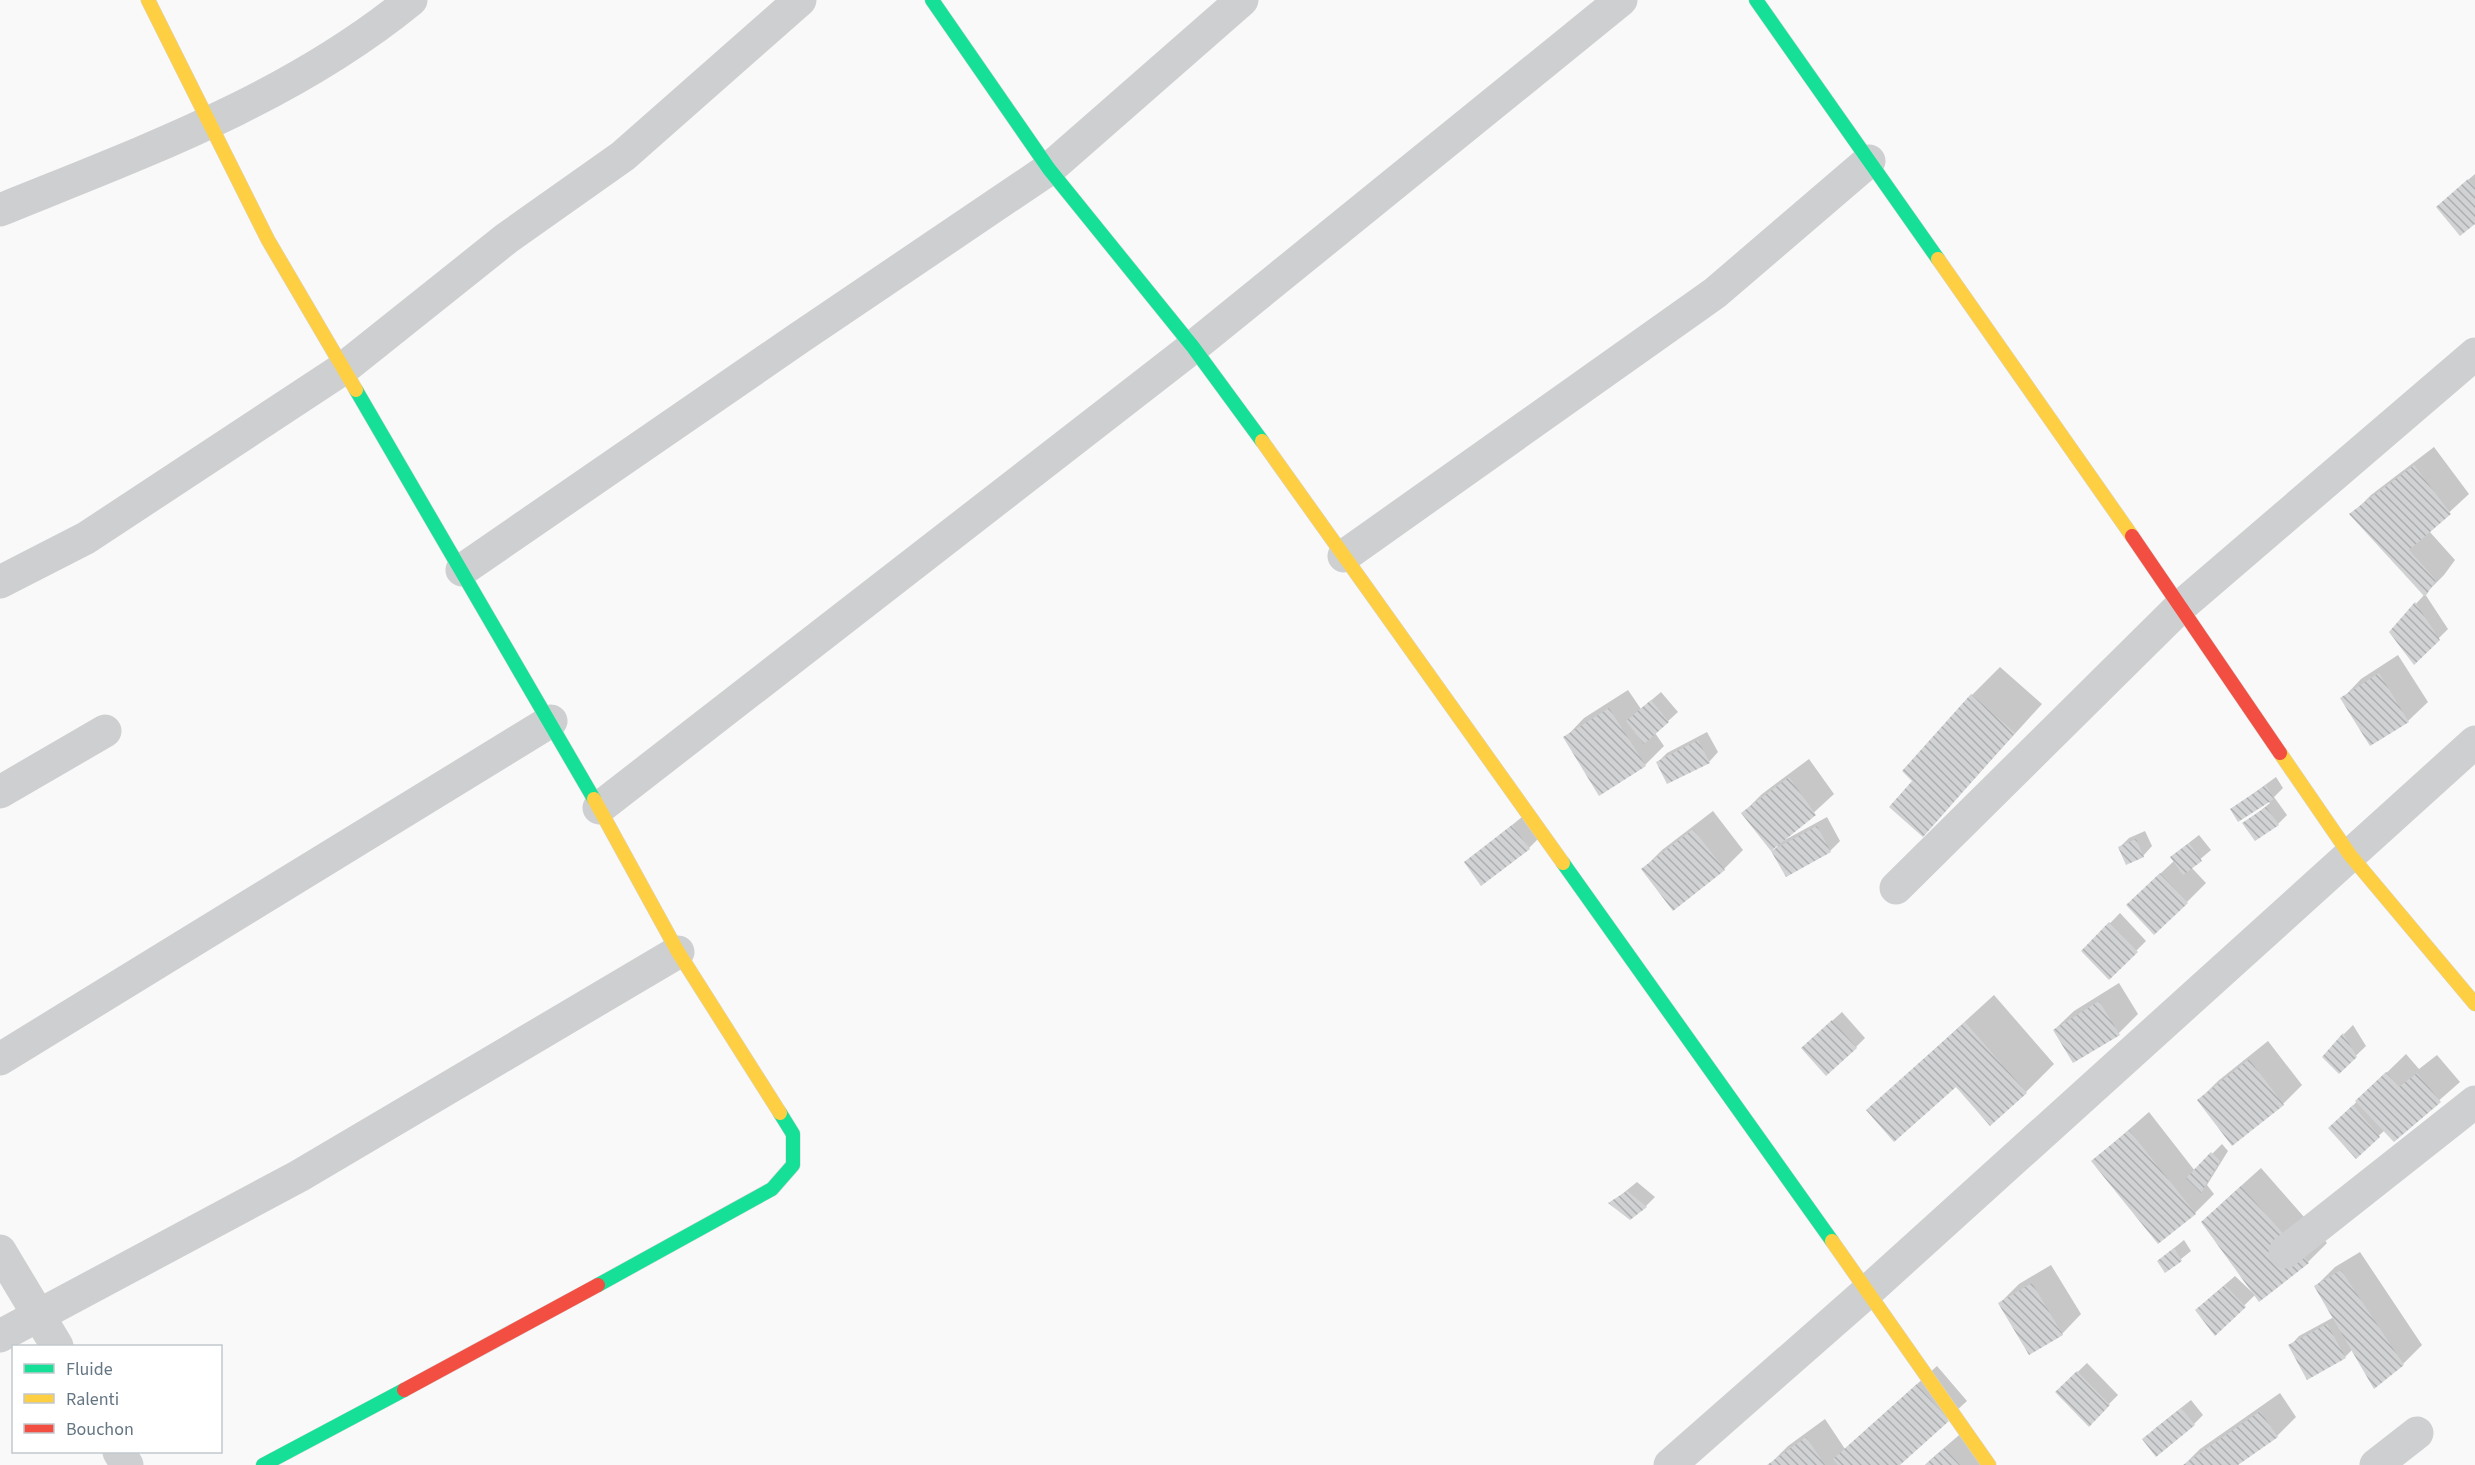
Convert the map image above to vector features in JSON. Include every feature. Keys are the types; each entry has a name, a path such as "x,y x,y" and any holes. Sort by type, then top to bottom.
{"street":[{"path":"147,0 208,125 268,240 551,721 678,952 794,1134 793,1165 772,1189 705,1228 263,1465"},
{"path":"0,210 208,125 286,84 379,26 411,0"},
{"path":"0,582 86,538 344,368 507,238 623,156 800,0"},
{"path":"932,0 1049,169 1193,347 1344,556 1868,1291 1989,1465"},
{"path":"462,570 1049,169 1242,0"},
{"path":"599,808 1193,347 1621,0"},
{"path":"1756,0 2180,607 2350,855 2475,1004"},
{"path":"1344,556 1715,293 1869,161"},
{"path":"1896,888 2180,607 2472,364"},
{"path":"0,1059 551,721"},
{"path":"0,792 105,731"},
{"path":"1670,1465 1868,1291 2475,742"},
{"path":"0,1336 299,1176 678,952"},
{"path":"2285,1252 2475,1102"},
{"path":"0,1251 56,1345"},
{"path":"2376,1465 2417,1433"}],"building":[{"path":"2468,179 2475,188 2475,224 2460,236 2436,207"},
{"path":"2414,465 2451,514 2409,550 2436,580 2425,597 2349,514"},
{"path":"2415,602 2440,640 2414,665 2389,632"},
{"path":"2379,673 2409,722 2370,746 2340,698"},
{"path":"1971,694 2015,733 1923,837 1889,807 1912,781 1902,771"},
{"path":"1651,700 1669,722 1644,744 1626,721"},
{"path":"1609,708 1646,766 1599,796 1563,737"},
{"path":"1698,740 1710,763 1667,784 1656,762"},
{"path":"1789,777 1816,815 1771,851 1741,813"},
{"path":"2266,785 2274,799 2238,822 2230,809"},
{"path":"2266,807 2279,825 2255,841 2242,823"},
{"path":"1512,825 1530,849 1481,886 1464,862"},
{"path":"1817,826 1831,852 1786,877 1771,851"},
{"path":"1693,829 1725,870 1673,911 1641,869"},
{"path":"2136,839 2144,857 2126,865 2118,847"},
{"path":"2189,843 2202,861 2183,875 2170,857"},
{"path":"2160,873 2188,903 2154,935 2126,905"},
{"path":"2109,922 2138,952 2109,980 2081,951"},
{"path":"2099,1001 2120,1035 2073,1063 2053,1030"},
{"path":"1832,1020 1857,1048 1826,1076 1801,1048"},
{"path":"1965,1022 2027,1093 1990,1126 1956,1087 1894,1142 1866,1110"},
{"path":"2343,1033 2357,1057 2339,1074 2322,1057"},
{"path":"2249,1059 2284,1105 2232,1146 2197,1100"},
{"path":"2386,1072 2399,1087 2417,1073 2441,1102 2394,1142 2355,1101"},
{"path":"2353,1105 2380,1137 2356,1159 2328,1128"},
{"path":"2129,1130 2196,1214 2158,1244 2091,1161"},
{"path":"2211,1152 2220,1161 2201,1193 2186,1178"},
{"path":"2241,1186 2309,1263 2259,1302 2201,1222"},
{"path":"1627,1191 1647,1207 1630,1220 1608,1203"},
{"path":"2174,1248 2182,1261 2165,1273 2157,1261"},
{"path":"2341,1270 2404,1365 2374,1389 2314,1286"},
{"path":"2032,1283 2063,1335 2029,1355 1998,1303"},
{"path":"2225,1285 2246,1307 2215,1336 2195,1310"},
{"path":"2327,1324 2346,1358 2307,1380 2288,1345"},
{"path":"2077,1371 2110,1405 2089,1427 2055,1392"},
{"path":"1917,1384 1949,1421 1900,1465 1838,1465 1833,1459"},
{"path":"2181,1408 2195,1425 2156,1457 2142,1439"},
{"path":"2260,1411 2278,1437 2238,1465 2183,1465"},
{"path":"1806,1437 1825,1465 1767,1465"},
{"path":"1945,1448 1960,1465 1925,1465"}],"traffic: fast":[{"path":"932,0 1049,169 1193,347 1262,441"},
{"path":"1756,0 1938,259"},
{"path":"356,390 594,799"},
{"path":"1563,863 1832,1241"},
{"path":"598,1285 772,1189 793,1165 793,1134 780,1113"},
{"path":"263,1465 404,1390"}],"traffic: slow":[{"path":"148,0 268,240 356,390"},
{"path":"1938,259 2132,536"},
{"path":"1262,441 1563,863"},
{"path":"2280,753 2350,855 2475,1004"},
{"path":"594,799 678,952 780,1113"},
{"path":"1832,1241 1989,1465"}],"traffic: jam":[{"path":"2132,536 2280,753"},
{"path":"404,1390 598,1285"}]}
